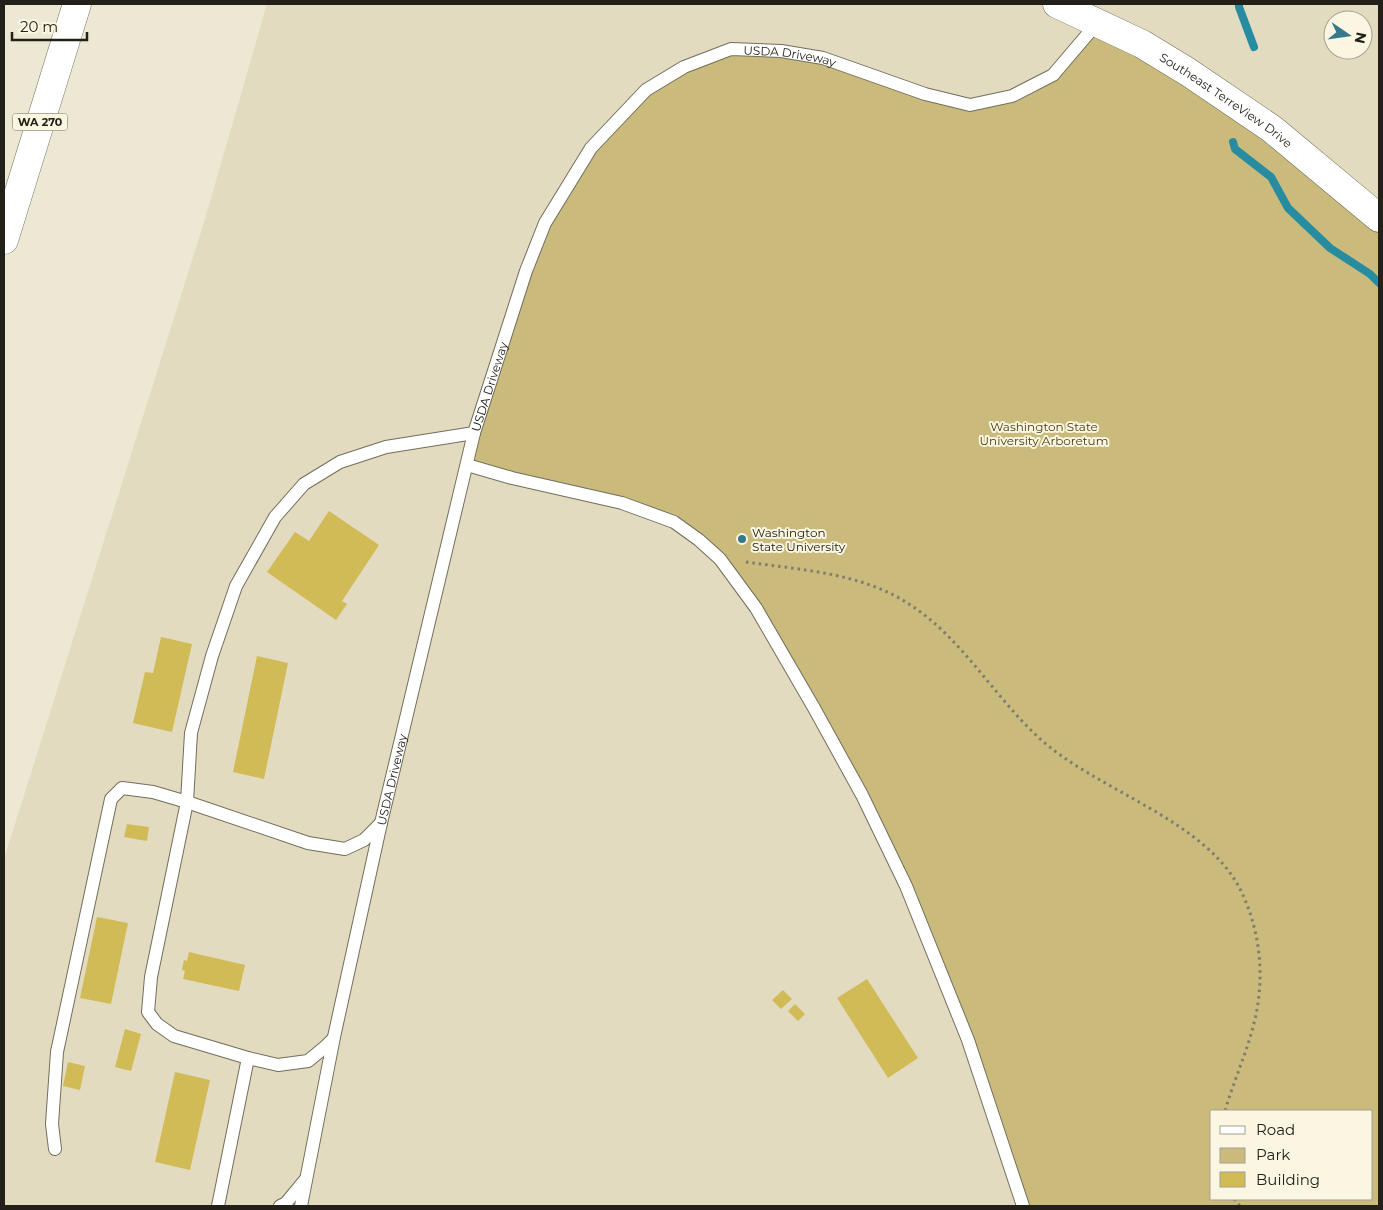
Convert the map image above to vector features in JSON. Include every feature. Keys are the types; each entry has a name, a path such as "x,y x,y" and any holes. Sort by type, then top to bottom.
{"main road":[{"name":"WA 270","path":"4,240 77,4"},
{"name":"Southeast TerreView Drive","path":"1057,4 1150,48 1188,72 1272,129 1379,218"}],"lane":[{"name":"USDA Driveway","path":"301,1206 334,1037 380,823 474,433 526,271 545,223 591,148 646,90 684,66 731,49 781,51 823,58 924,94 970,105 1012,96 1053,75 1098,22"},
{"path":"334,1037 308,1061 278,1065 174,1036 157,1024 148,1012 151,977 187,802 191,732 212,656 236,586 274,517 304,484 340,462 386,447 474,433"},
{"path":"467,465 512,478 622,503 674,522 699,540 720,559 756,608 814,708 862,795 906,886 968,1040 1023,1206"},
{"path":"56,1149 52,1124 56,1052 110,799 122,788 153,792 308,844 345,849 364,840 380,823"},
{"path":"218,1206 248,1058"},
{"path":"280,1206 286,1203 307,1178"}],"path":[{"path":"720,559 844,577 886,592 912,606 948,636 1038,738 1077,768 1173,822 1216,855 1241,890 1255,931 1260,960 1260,986 1255,1019 1225,1110"}],"shaded area":[{"name":"Washington State University","path":"267,4 1379,4 1379,1206 4,1206 4,859 205,219"}],"green space":[{"name":"Washington State University Arboretum","path":"1098,22 1379,218 1379,1206 1023,1206 991,1105 862,795 720,559 674,522 467,465 526,271 569,182 646,90 731,49 781,51 970,105 1053,75"}],"building":[{"path":"329,511 379,545 342,601 347,604 336,620 267,572 295,532 309,541"},
{"path":"161,637 192,644 172,732 133,723 145,672 153,673"},
{"path":"257,656 288,663 264,779 233,772"},
{"path":"127,824 149,827 147,841 124,837"},
{"path":"97,917 128,923 111,1004 80,998"},
{"path":"189,952 245,965 239,991 183,979 185,971 182,970 184,960 187,961"},
{"path":"867,979 918,1058 888,1078 837,998"},
{"path":"783,990 792,999 781,1009 772,1000"},
{"path":"795,1004 805,1014 798,1021 788,1011"},
{"path":"125,1029 141,1034 131,1071 115,1067"},
{"path":"68,1062 85,1066 80,1090 63,1086"},
{"path":"175,1072 210,1080 190,1170 155,1162"}],"waterway":[{"path":"1239,4 1254,47"},
{"path":"1233,142 1235,149 1271,177 1288,208 1330,248 1370,274 1379,283"}],"place":[{"name":"Washington State University","path":"742,539"}]}
